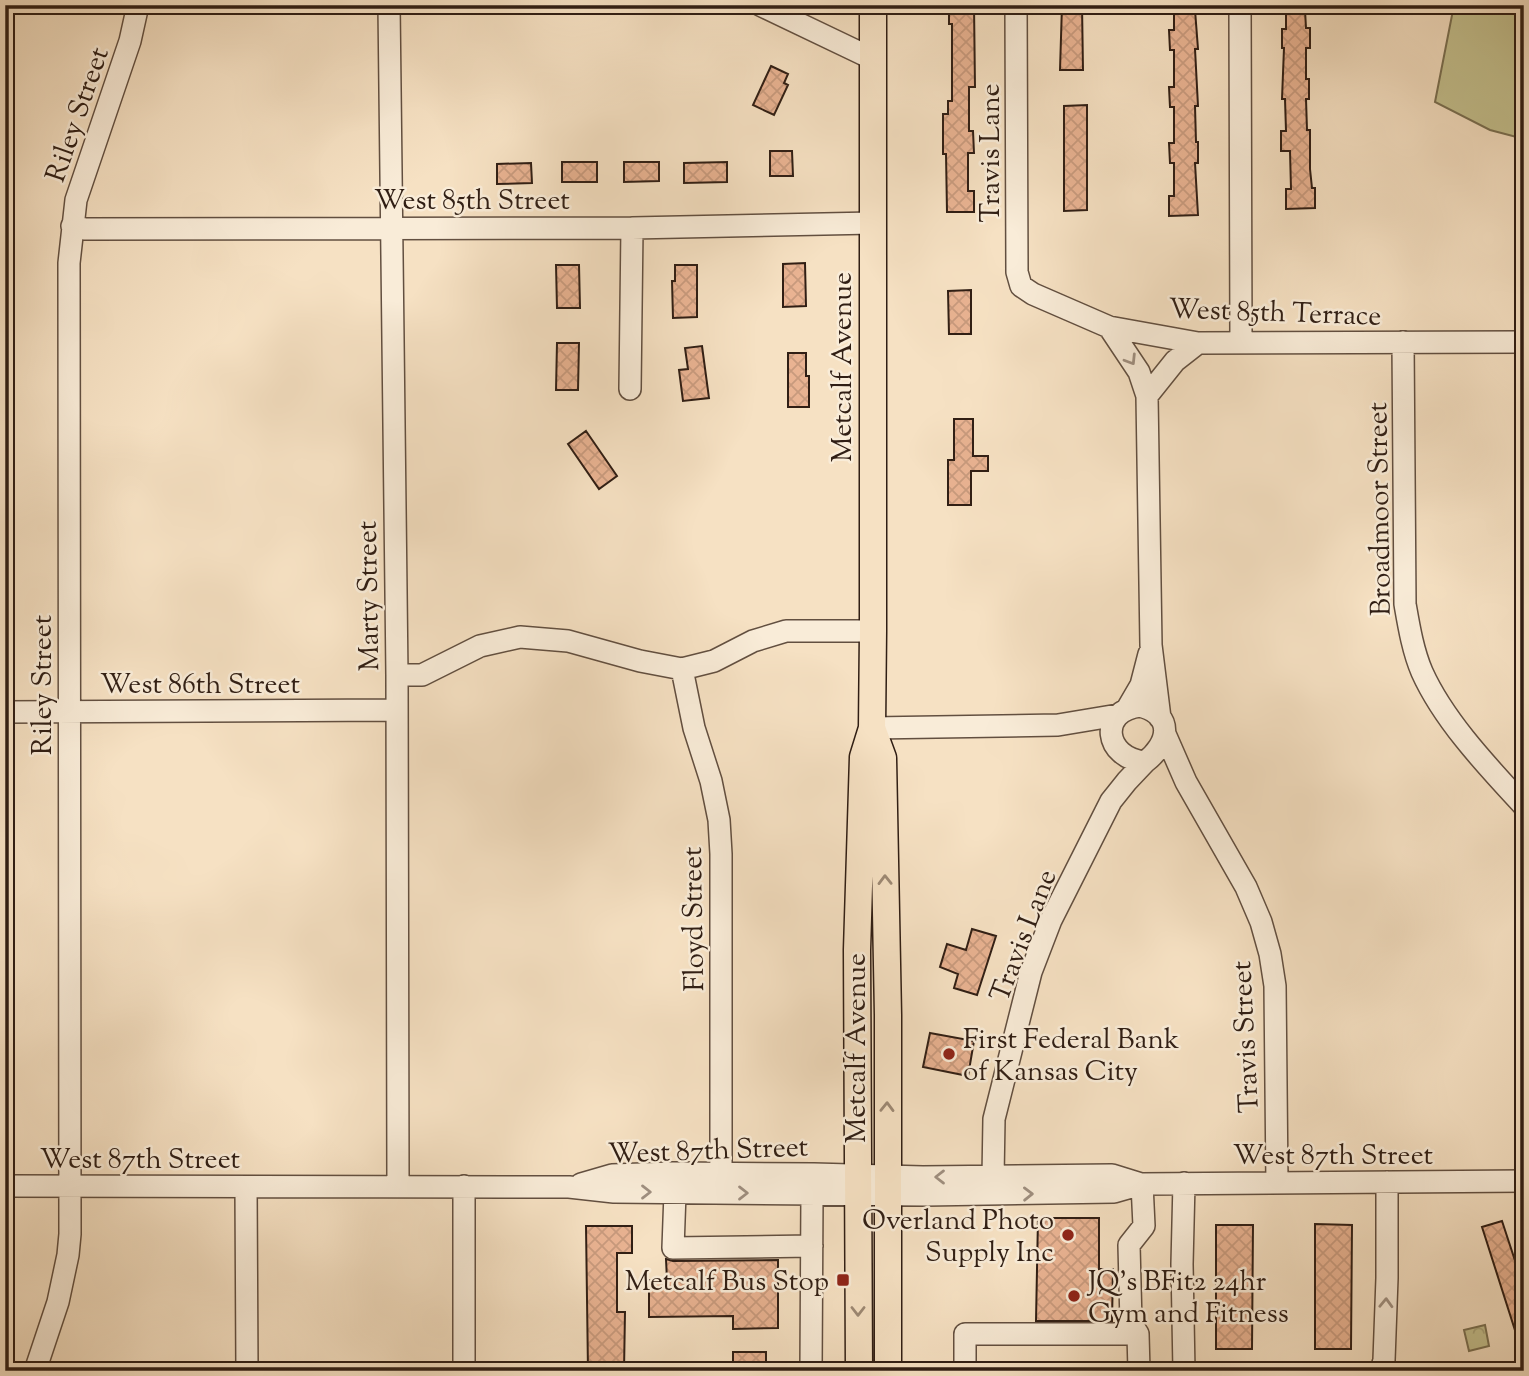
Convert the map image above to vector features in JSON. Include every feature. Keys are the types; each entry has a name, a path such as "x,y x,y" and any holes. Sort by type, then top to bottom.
{"main road":[{"name":"Metcalf Avenue","path":"859,1371 857,950 863,757 872,728 873,631 873,5"},
{"name":"Metcalf Avenue","path":"872,728 883,758 888,1015 888,1371"}],"street":[{"name":"Riley Street","path":"35,1371 58,1303 68,1255 69,263 72,226 80,185 130,41 138,5"},
{"name":"Marty Street","path":"389,5 397,675 398,1186"},
{"path":"760,5 873,60"},
{"name":"Travis Lane","path":"1016,5 1017,272 1021,286 1033,294"},
{"path":"1240,5 1241,342"},
{"name":"West 85th Street","path":"72,226 85,229 632,228 873,223"},
{"path":"630,389 632,228"},
{"name":"West 85th Terrace","path":"1033,294 1109,327 1198,342 1524,342"},
{"name":"Travis Street","path":"1109,327 1139,372 1147,396 1151,645 1163,726 1186,782 1246,887 1261,922 1270,954 1275,986 1277,1183"},
{"path":"1147,396 1175,361 1198,342"},
{"name":"Broadmoor Street","path":"1403,342 1405,604 1411,639 1422,671 1437,700 1524,806"},
{"path":"397,675 422,675 480,646 520,637 568,641 640,661 682,669 714,661 753,641 786,631 873,631"},
{"name":"Travis Street","path":"1123,712 1141,685 1151,645"},
{"name":"Floyd Street","path":"682,669 694,728 719,820 721,1173"},
{"path":"872,728 1058,725 1123,712 1139,706 1147,708 1163,726 1160,749 1148,760 1128,759 1114,744 1096,733 1058,725"},
{"name":"West 86th Street","path":"5,712 395,710"},
{"path":"1114,744 1111,729 1123,712"},
{"name":"Travis Lane","path":"1111,802 1117,765 1114,744"},
{"name":"Travis Lane","path":"993,1177 994,1119 1031,972 1051,920 1111,802 1126,781 1148,760"},
{"name":"Travis Street","path":"1148,760 1186,782"},
{"name":"West 87th Street","path":"569,1187 612,1175 721,1173 858,1184 1114,1192 1142,1184 1524,1181"},
{"name":"West 87th Street","path":"886,1185 993,1177 1112,1175 1142,1184"},
{"path":"1381,1371 1384,1360 1387,1278 1387,1182"},
{"path":"1184,1183 1184,1371"},
{"name":"West 87th Street","path":"5,1186 569,1187 614,1192 812,1194 858,1184"},
{"path":"1139,1371 1139,1334 1131,1323 1129,1245 1144,1226 1142,1184"},
{"path":"464,1186 464,1371"},
{"path":"247,1187 247,1371"},
{"path":"675,1193 673,1248 812,1246"},
{"path":"811,1371 812,1194"},
{"path":"965,1371 965,1334 1139,1334"}],"green space":[{"path":"1454,5 1524,5 1524,139 1490,130 1435,102"},
{"path":"1485,1325 1489,1346 1469,1351 1464,1330"}],"building":[{"path":"949,5 974,5 975,87 969,87 969,131 973,131 974,153 968,153 968,191 974,191 974,212 947,212 943,114 948,114 948,101 952,101 952,24 949,24"},
{"path":"1062,5 1082,5 1083,70 1060,70"},
{"path":"1195,10 1198,49 1195,49 1198,106 1195,106 1198,163 1195,163 1198,215 1169,216 1169,196 1174,196 1174,163 1170,163 1169,143 1174,143 1174,107 1170,107 1169,87 1174,87 1174,50 1170,50 1169,30 1174,30 1174,11"},
{"path":"1305,10 1306,28 1310,28 1310,48 1306,48 1309,99 1306,99 1315,208 1286,209 1286,189 1291,189 1290,151 1281,151 1281,131 1286,131 1285,99 1282,99 1282,29 1286,29 1286,11"},
{"path":"771,66 788,74 784,83 788,85 774,115 753,105"},
{"path":"1087,105 1087,210 1064,211 1064,106"},
{"path":"770,151 792,151 793,176 770,176"},
{"path":"562,162 597,162 597,182 562,182"},
{"path":"624,162 659,162 659,181 624,182"},
{"path":"727,162 727,182 684,183 684,163"},
{"path":"531,163 532,183 497,184 497,164"},
{"path":"805,263 806,306 783,307 783,264"},
{"path":"556,265 579,265 580,308 557,308"},
{"path":"675,265 697,265 697,317 673,318 672,281 675,281"},
{"path":"971,290 971,334 949,334 948,291"},
{"path":"557,343 579,343 578,390 556,390"},
{"path":"702,346 709,398 683,401 679,370 688,369 685,348"},
{"path":"788,353 806,353 809,407 788,407"},
{"path":"954,419 973,419 973,456 988,456 988,471 971,471 971,505 948,505 948,460 954,460"},
{"path":"586,431 617,476 599,489 568,444"},
{"path":"972,929 996,936 977,995 954,988 958,974 940,967 947,944 966,950"},
{"name":"First Federal Bank of Kansas City","path":"930,1033 974,1041 968,1076 923,1067"},
{"path":"1038,1218 1099,1218 1099,1269 1113,1269 1112,1321 1036,1321"},
{"path":"1502,1221 1524,1288 1524,1349 1521,1349 1482,1227"},
{"path":"1315,1224 1352,1225 1351,1349 1315,1349"},
{"path":"1216,1225 1253,1225 1252,1349 1216,1349"},
{"path":"586,1226 632,1226 632,1253 617,1253 617,1312 625,1312 624,1371 588,1371"},
{"path":"666,1259 778,1260 778,1328 733,1329 733,1316 649,1317 649,1280 667,1280"},
{"path":"733,1352 766,1352 766,1371 733,1371"}],"place":[{"name":"First Federal Bank of Kansas City","path":"949,1054"},
{"name":"Overland Photo Supply Inc","path":"1068,1235"},
{"name":"Metcalf Bus Stop","path":"843,1280"},
{"name":"JQ's BFit2 24hr Gym and Fitness","path":"1074,1296"}]}
